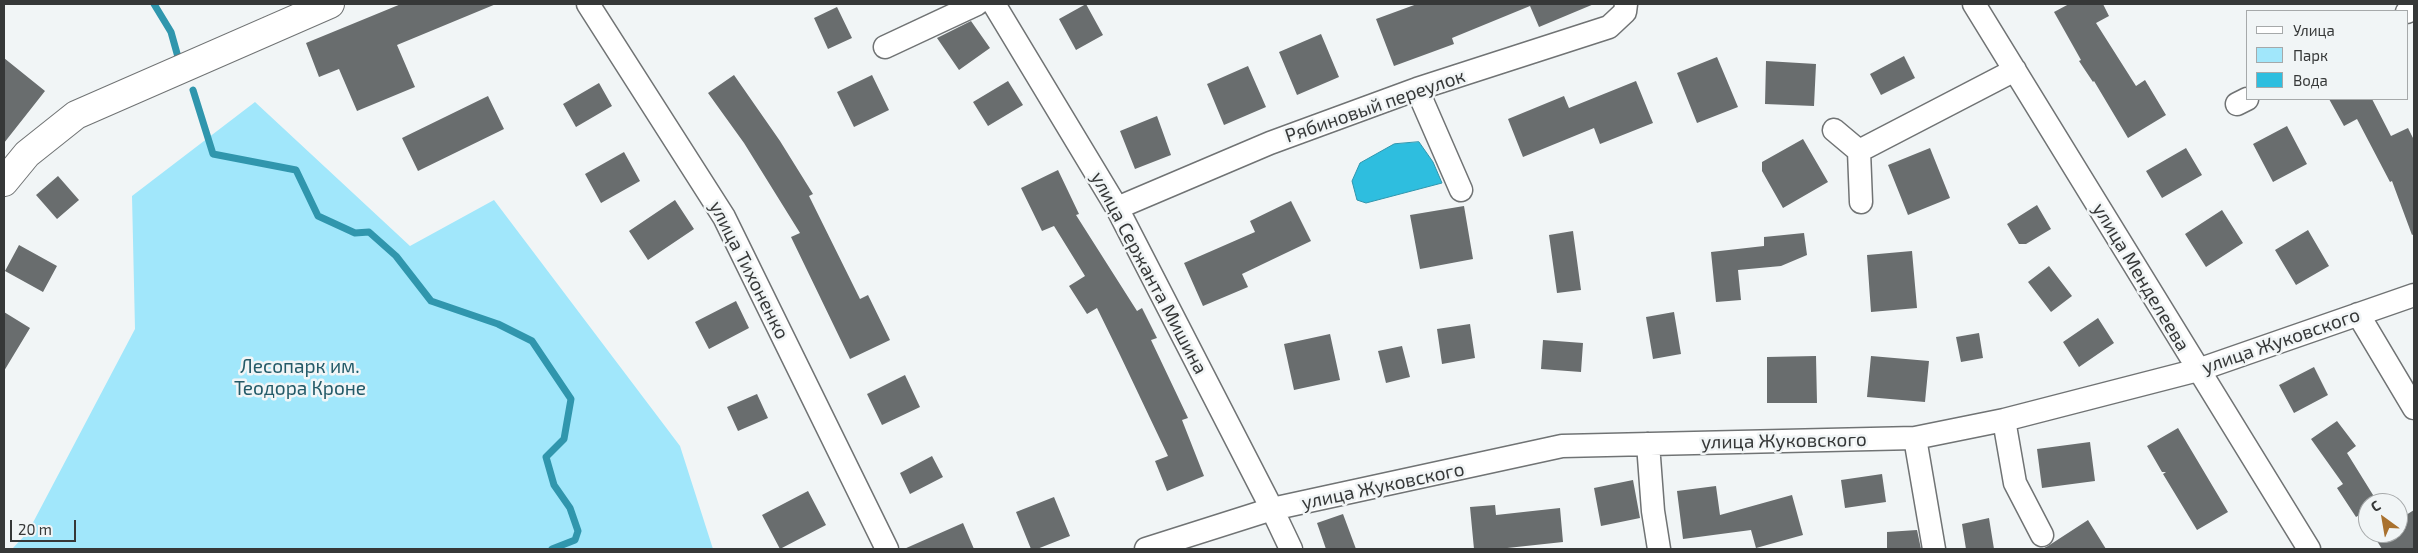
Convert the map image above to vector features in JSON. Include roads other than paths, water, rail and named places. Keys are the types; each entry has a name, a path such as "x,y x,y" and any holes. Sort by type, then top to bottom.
{"main road":[{"path":"4,182 27,154 76,115 330,4"}],"street":[{"name":"улица Тихоненко","path":"588,4 724,217 887,549"},
{"path":"885,47 977,4"},
{"name":"улица Сержанта Мишина","path":"994,4 1117,208 1291,549"},
{"name":"Рябиновый переулок","path":"1117,208 1270,143 1417,90 1609,27 1625,12 1626,4"},
{"name":"улица Менделеева","path":"1974,4 2309,549"},
{"path":"1860,152 2014,70"},
{"path":"1417,90 1462,190"},
{"path":"1834,130 1860,152 1861,202"},
{"name":"улица Жуковского","path":"1146,549 1272,509 1562,446 1915,438 2004,420 2198,370 2414,295"},
{"path":"2358,314 2414,408"},
{"path":"2004,420 2014,482 2042,535"},
{"path":"1915,438 1934,549"},
{"path":"1648,444 1653,511 1659,549"}],"water":[{"path":"1419,142 1433,162 1442,183 1366,203 1357,200 1352,181 1360,163 1394,144"}],"waterway":[{"path":"154,4 171,32 178,57"},
{"path":"193,90 213,154 296,170 318,216 355,233 369,232 396,256 431,301 498,324 532,341 571,399 564,439 546,457 554,485 570,508 578,531 575,540 552,549"}],"park label":[{"name":"Лесопарк им. Теодора Кроне","path":"300,378"}]}
